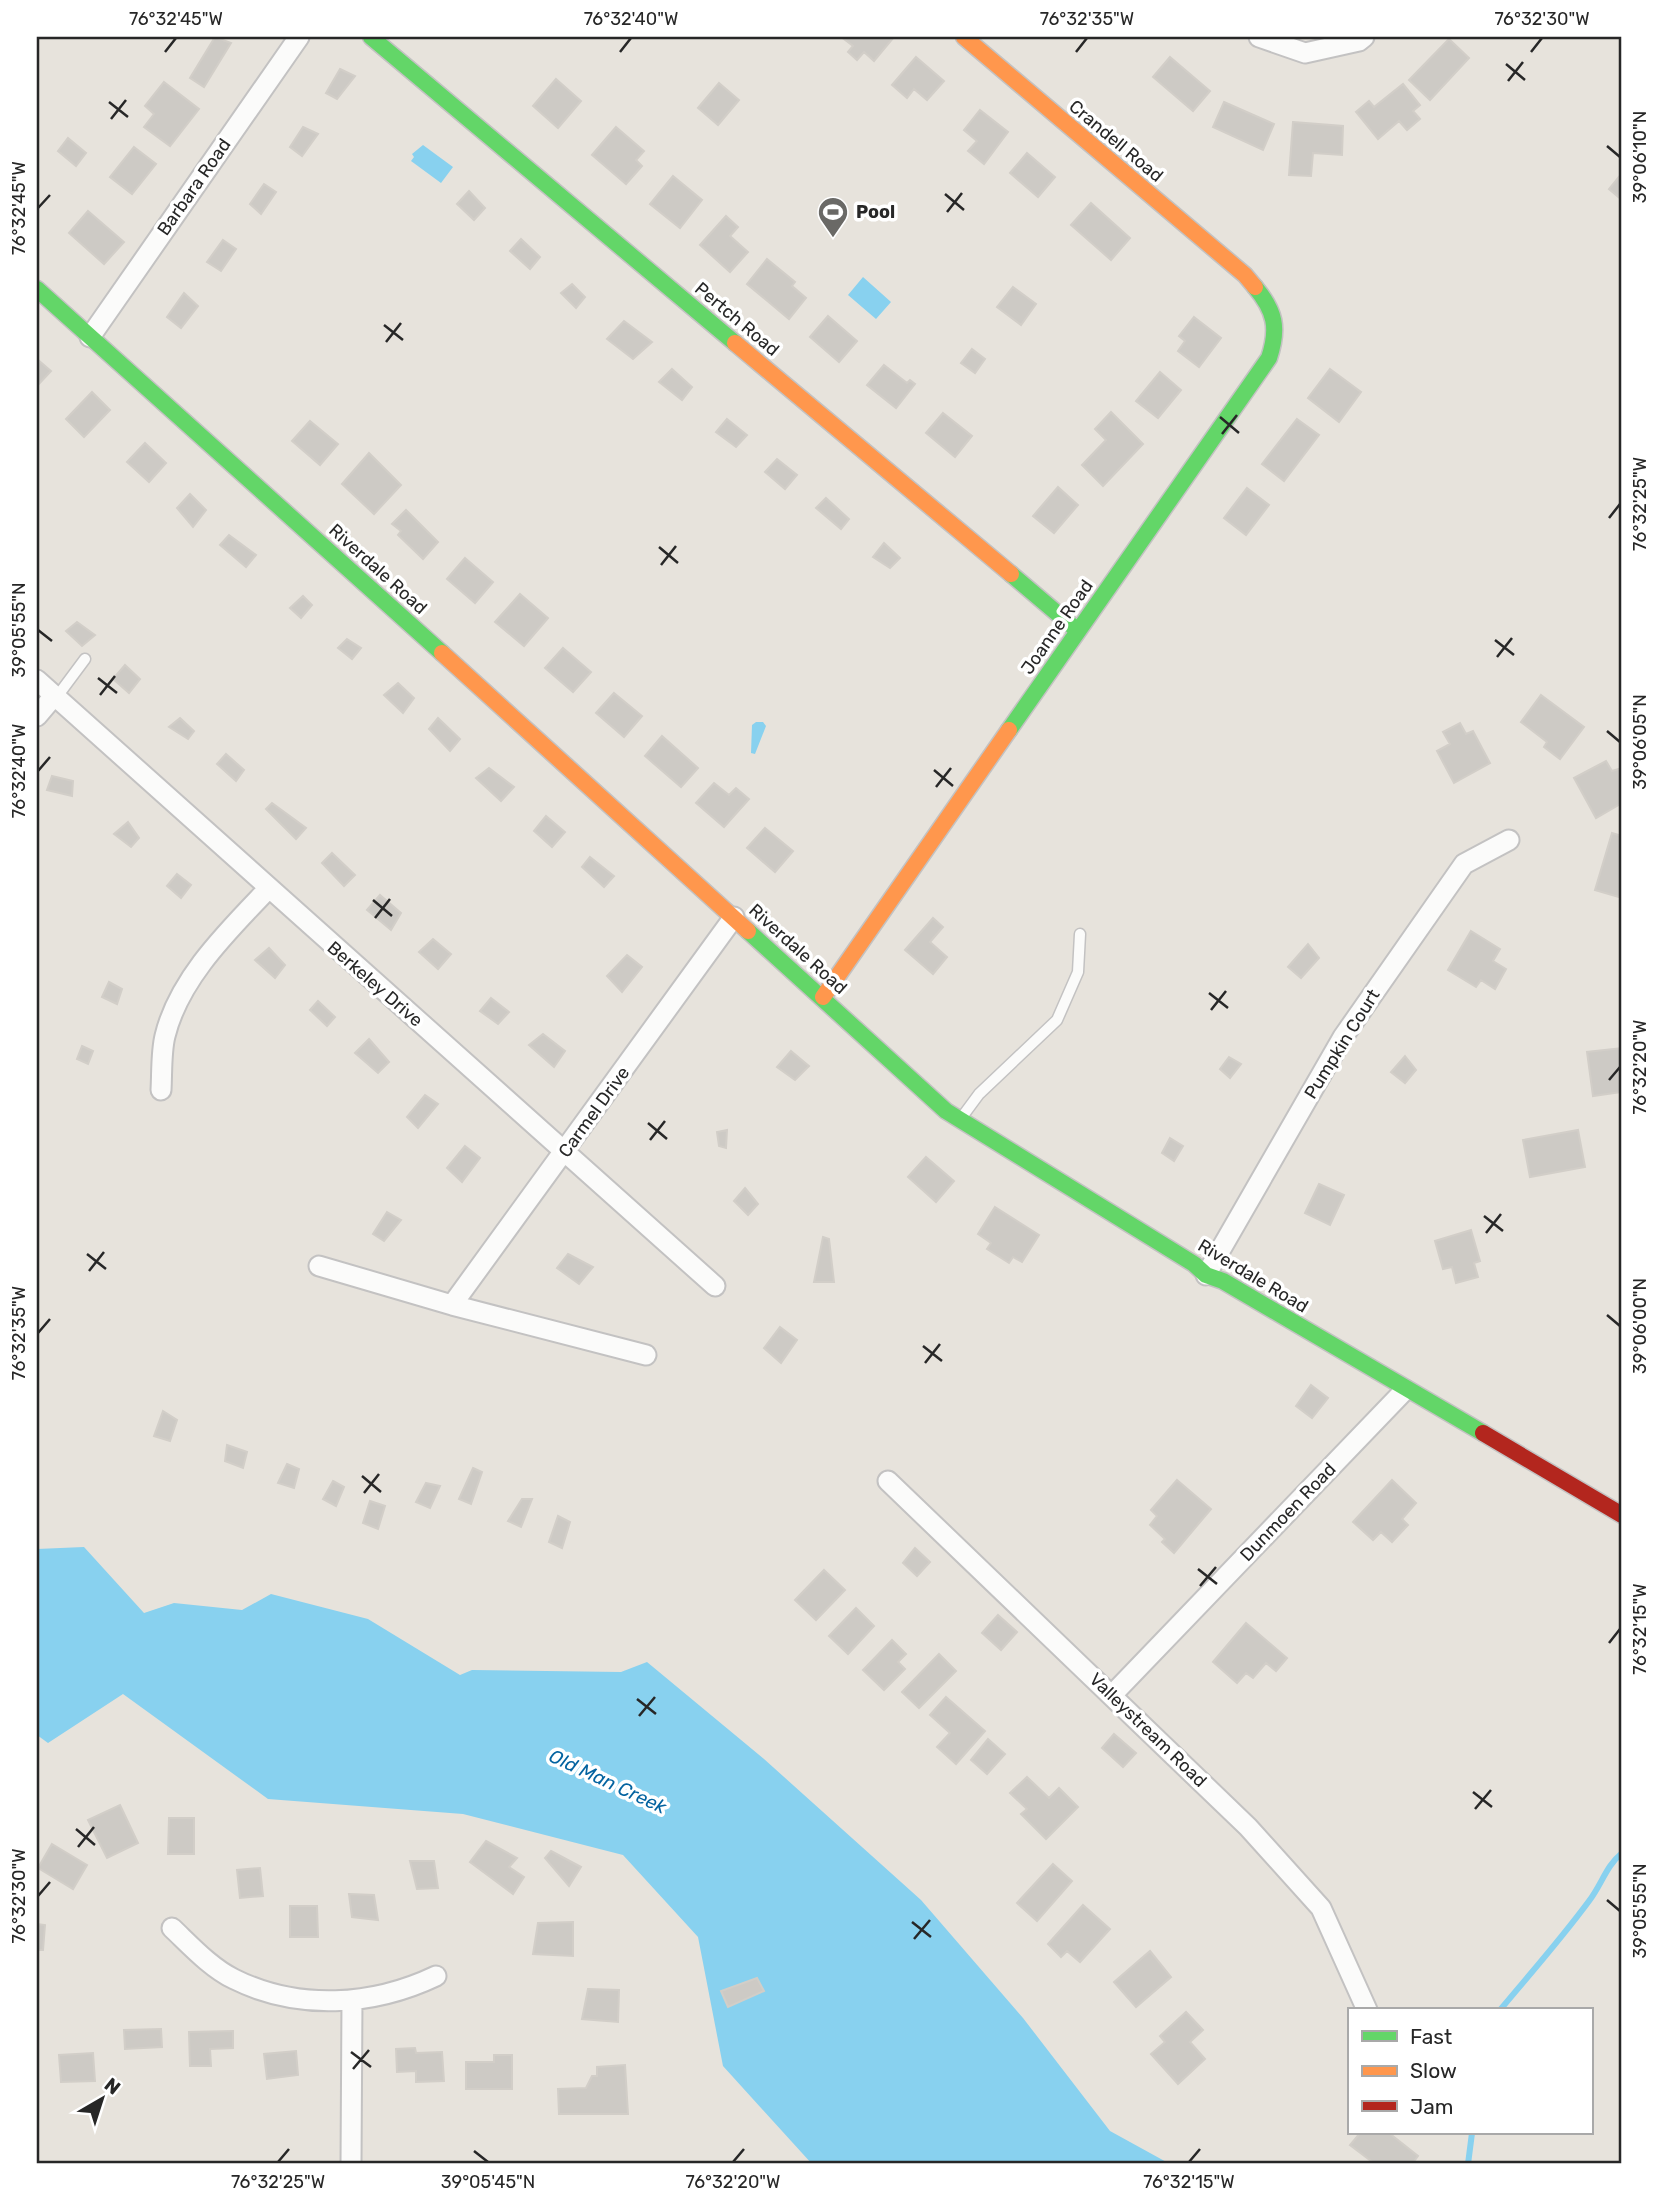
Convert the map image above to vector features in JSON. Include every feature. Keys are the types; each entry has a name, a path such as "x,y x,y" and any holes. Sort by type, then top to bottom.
{"street":[{"name":"Barbara Road","path":"90,337 299,37"},
{"name":"Pertch Road","path":"372,37 1078,631"},
{"name":"Crandell Road","path":"964,37 1245,275"},
{"path":"1259,37 1305,53 1359,41 1364,37"},
{"name":"Joanne Road","path":"823,997 1269,358 1277,336 1275,312 1245,275"},
{"name":"Riverdale Road","path":"37,289 959,1121 1194,1264 1206,1275 1223,1280 1405,1390 1622,1515"},
{"name":"Berkeley Drive","path":"37,680 715,1286"},
{"path":"37,716 55,697"},
{"name":"Pumpkin Court","path":"1206,1275 1343,1037 1464,864 1509,840"},
{"path":"161,1090 164,1036 178,1003 222,939 268,889"},
{"name":"Carmel Drive","path":"452,1305 566,1152 734,917"},
{"path":"319,1266 452,1305 646,1355"},
{"name":"Dunmoen Road","path":"1112,1695 1405,1390"},
{"name":"Valleystream Road","path":"888,1481 1248,1827 1321,1908 1366,2008"},
{"path":"172,1928 233,1979 295,1999 352,2000 393,1994 436,1976"},
{"path":"351,2164 352,2000"}],"lane":[{"path":"55,697 85,659"},
{"path":"959,1121 979,1094 1057,1020 1078,972 1080,934"}],"water":[{"path":"423,145 453,167 441,183 411,161 414,157 412,154"},
{"path":"863,277 891,302 876,319 848,295"},
{"path":"763,722 766,726 755,754 751,753 752,725"},
{"name":"Old Man Creek","path":"84,1547 144,1613 174,1603 242,1610 271,1594 368,1619 460,1675 472,1670 621,1672 647,1662 764,1759 921,1900 1023,2018 1110,2131 1170,2164 812,2164 723,2066 698,1937 623,1855 463,1814 268,1799 123,1694 48,1743 37,1735 37,1549"}],"building":[{"path":"215,37 231,43 204,87 190,78"},
{"path":"894,37 874,61 864,52 857,60 848,52 853,46 844,39"},
{"path":"1449,39 1469,58 1430,100 1409,80"},
{"path":"916,57 944,81 927,100 914,89 907,98 892,85"},
{"path":"1170,57 1210,91 1193,111 1153,77"},
{"path":"340,69 355,76 337,99 326,93"},
{"path":"556,79 581,101 558,128 533,106"},
{"path":"164,82 199,109 170,146 144,127 154,114 145,106"},
{"path":"719,83 739,100 718,125 698,108"},
{"path":"1403,84 1420,105 1413,111 1420,119 1407,130 1399,121 1378,139 1356,112 1369,101 1374,107"},
{"path":"1224,102 1274,124 1263,150 1213,127"},
{"path":"980,110 1008,132 984,164 968,151 977,141 964,130"},
{"path":"1293,122 1343,126 1342,155 1313,153 1311,176 1289,175"},
{"path":"303,127 318,134 302,156 290,147"},
{"path":"616,127 644,151 636,160 642,166 626,184 592,155"},
{"path":"68,138 86,153 76,166 58,151"},
{"path":"134,147 156,164 132,194 110,177"},
{"path":"1027,153 1055,177 1038,197 1010,173"},
{"path":"1622,173 1622,200 1609,189"},
{"path":"673,176 702,200 680,228 650,204"},
{"path":"264,184 276,192 261,214 250,204"},
{"path":"469,191 485,208 474,220 457,204"},
{"path":"1091,203 1130,238 1111,260 1071,225"},
{"path":"88,211 124,242 104,264 69,233"},
{"path":"726,216 738,227 730,236 748,252 730,272 700,245"},
{"path":"521,239 540,257 530,269 510,251"},
{"path":"223,240 236,249 221,271 207,262"},
{"path":"767,259 795,282 792,286 806,298 789,319 747,284"},
{"path":"572,284 585,297 576,308 561,293"},
{"path":"1013,287 1036,304 1021,325 997,307"},
{"path":"184,293 198,306 181,328 167,317"},
{"path":"828,316 857,341 839,362 810,337"},
{"path":"1194,317 1221,338 1199,367 1178,351 1185,341 1179,336"},
{"path":"624,321 652,342 633,359 607,339"},
{"path":"972,349 985,359 975,373 961,363"},
{"path":"37,359 51,371 37,386"},
{"path":"884,365 907,383 910,380 915,384 896,408 867,385"},
{"path":"672,369 692,387 682,400 659,382"},
{"path":"1330,369 1361,392 1339,422 1308,398"},
{"path":"1160,372 1181,390 1158,418 1136,401"},
{"path":"92,392 110,410 84,437 66,419"},
{"path":"1111,412 1143,444 1103,486 1082,465 1106,440 1095,429"},
{"path":"943,413 972,436 955,457 926,433"},
{"path":"727,419 747,435 736,447 716,432"},
{"path":"1297,419 1319,435 1284,481 1262,464"},
{"path":"310,421 338,444 320,465 292,441"},
{"path":"145,443 166,463 149,482 127,462"},
{"path":"369,453 401,485 374,514 342,484"},
{"path":"777,459 797,475 785,489 765,472"},
{"path":"1058,487 1078,505 1054,533 1033,516"},
{"path":"1247,488 1269,505 1246,535 1224,518"},
{"path":"190,494 206,510 193,527 177,508"},
{"path":"826,498 849,519 841,529 816,508"},
{"path":"406,510 438,542 423,559 398,535 401,531 392,524"},
{"path":"229,535 256,555 246,567 220,545"},
{"path":"884,543 900,558 890,568 873,557"},
{"path":"465,558 493,582 475,603 447,579"},
{"path":"520,594 548,618 524,646 495,622"},
{"path":"303,596 312,605 301,618 290,608"},
{"path":"77,622 95,635 82,646 66,631"},
{"path":"347,639 361,648 352,659 338,648"},
{"path":"563,648 591,672 573,692 545,668"},
{"path":"125,665 140,679 129,693 113,679"},
{"path":"398,683 414,698 403,713 384,695"},
{"path":"614,693 642,716 624,737 596,713"},
{"path":"1541,695 1584,727 1560,759 1544,747 1547,742 1521,722"},
{"path":"180,718 194,731 188,739 169,727"},
{"path":"438,718 460,739 450,751 429,729"},
{"path":"1460,723 1466,734 1473,731 1490,763 1454,783 1437,751 1450,744 1443,732"},
{"path":"662,736 698,768 681,787 645,756"},
{"path":"226,754 244,770 236,781 217,764"},
{"path":"1606,761 1612,771 1622,768 1622,803 1596,818 1574,778"},
{"path":"489,768 514,787 501,801 476,778"},
{"path":"52,776 73,781 72,796 47,790"},
{"path":"714,783 729,795 736,788 749,799 724,827 696,803"},
{"path":"272,803 306,828 296,839 266,809"},
{"path":"546,816 565,832 552,847 534,831"},
{"path":"128,822 139,838 131,847 114,834"},
{"path":"765,828 793,851 775,872 747,848"},
{"path":"1612,833 1622,836 1622,898 1595,890"},
{"path":"332,853 355,875 344,886 322,863"},
{"path":"590,857 614,876 604,887 582,867"},
{"path":"177,874 191,885 181,898 167,886"},
{"path":"380,895 401,913 391,930 367,910"},
{"path":"933,918 943,927 930,942 947,957 933,974 905,950"},
{"path":"1471,931 1500,949 1493,961 1506,969 1495,989 1481,980 1476,987 1448,970"},
{"path":"433,939 451,954 438,969 419,952"},
{"path":"1308,944 1319,958 1301,978 1288,967"},
{"path":"269,948 285,965 275,978 255,960"},
{"path":"627,955 642,967 622,992 607,976"},
{"path":"109,982 122,989 117,1004 102,997"},
{"path":"491,998 509,1012 498,1024 480,1011"},
{"path":"318,1001 335,1017 327,1026 310,1010"},
{"path":"543,1034 565,1051 554,1067 529,1045"},
{"path":"369,1039 389,1062 378,1073 355,1053"},
{"path":"82,1046 93,1051 88,1064 77,1059"},
{"path":"1622,1048 1622,1092 1593,1096 1587,1052"},
{"path":"791,1051 809,1066 795,1080 777,1067"},
{"path":"1405,1056 1416,1070 1405,1083 1391,1072"},
{"path":"1229,1057 1241,1064 1230,1078 1220,1069"},
{"path":"425,1095 438,1104 418,1128 407,1117"},
{"path":"727,1130 726,1148 719,1146 717,1132"},
{"path":"1578,1130 1585,1167 1530,1177 1523,1140"},
{"path":"1170,1138 1183,1146 1174,1161 1162,1153"},
{"path":"465,1146 480,1158 462,1182 447,1168"},
{"path":"926,1157 954,1181 936,1202 908,1177"},
{"path":"1319,1184 1344,1195 1330,1225 1305,1213"},
{"path":"745,1188 758,1204 748,1215 734,1201"},
{"path":"995,1207 1039,1235 1022,1262 1013,1257 1009,1263 987,1249 991,1243 978,1234"},
{"path":"387,1212 401,1220 384,1241 373,1234"},
{"path":"1471,1230 1480,1261 1474,1263 1478,1277 1456,1283 1452,1267 1443,1269 1435,1241"},
{"path":"823,1237 829,1239 834,1282 814,1282"},
{"path":"568,1254 593,1267 579,1284 557,1268"},
{"path":"780,1327 797,1340 781,1363 764,1348"},
{"path":"1311,1385 1328,1398 1312,1418 1296,1406"},
{"path":"163,1411 177,1420 170,1441 154,1436"},
{"path":"227,1445 247,1452 243,1468 225,1461"},
{"path":"287,1464 299,1469 294,1488 278,1483"},
{"path":"473,1468 482,1472 471,1504 459,1499"},
{"path":"1177,1480 1211,1509 1174,1553 1162,1542 1165,1539 1150,1525 1157,1516 1151,1510"},
{"path":"1392,1480 1416,1503 1402,1519 1408,1525 1392,1542 1381,1532 1373,1540 1353,1522"},
{"path":"333,1481 344,1487 336,1506 323,1499"},
{"path":"426,1483 440,1486 430,1508 416,1502"},
{"path":"522,1499 532,1499 521,1527 508,1521"},
{"path":"370,1501 385,1506 378,1529 363,1523"},
{"path":"558,1516 570,1522 562,1548 549,1542"},
{"path":"915,1548 930,1562 917,1576 903,1563"},
{"path":"824,1570 845,1590 816,1620 795,1600"},
{"path":"856,1608 874,1626 848,1654 829,1636"},
{"path":"998,1615 1017,1632 1001,1650 982,1633"},
{"path":"1246,1623 1287,1658 1276,1671 1266,1663 1253,1678 1246,1673 1237,1683 1213,1662"},
{"path":"892,1640 906,1654 898,1662 905,1669 884,1690 863,1670"},
{"path":"939,1654 956,1671 919,1708 902,1692"},
{"path":"946,1697 985,1731 956,1764 937,1747 950,1733 930,1715"},
{"path":"1114,1734 1136,1753 1123,1767 1102,1748"},
{"path":"988,1739 1005,1754 987,1774 971,1760"},
{"path":"1027,1777 1049,1798 1059,1788 1078,1807 1046,1839 1021,1814 1027,1809 1010,1793"},
{"path":"120,1805 138,1843 107,1858 88,1820"},
{"path":"169,1818 194,1818 194,1854 168,1854"},
{"path":"486,1841 517,1858 509,1867 524,1877 513,1894 470,1862"},
{"path":"52,1844 87,1865 73,1889 38,1868"},
{"path":"551,1851 581,1867 569,1886 545,1858"},
{"path":"410,1861 434,1861 438,1888 417,1889"},
{"path":"1053,1864 1072,1881 1037,1921 1017,1903"},
{"path":"260,1868 263,1896 240,1898 237,1870"},
{"path":"349,1894 374,1895 378,1920 352,1917"},
{"path":"1083,1905 1110,1929 1080,1962 1067,1951 1061,1957 1048,1944"},
{"path":"290,1906 317,1906 318,1937 290,1937"},
{"path":"573,1922 573,1956 533,1954 538,1923"},
{"path":"37,1924 45,1925 43,1950 37,1950"},
{"path":"1150,1951 1171,1977 1136,2007 1114,1982"},
{"path":"757,1978 764,1991 728,2007 721,1991"},
{"path":"588,1989 619,1990 618,2022 582,2019"},
{"path":"1186,2012 1203,2030 1190,2042 1205,2059 1178,2084 1151,2054 1165,2042 1160,2036"},
{"path":"161,2029 162,2047 125,2049 124,2030"},
{"path":"233,2031 233,2048 210,2049 211,2066 190,2066 189,2032"},
{"path":"415,2048 416,2053 442,2052 444,2081 416,2082 416,2071 397,2072 396,2049"},
{"path":"296,2051 298,2075 267,2079 264,2054"},
{"path":"93,2053 95,2081 61,2082 59,2055"},
{"path":"494,2055 512,2055 512,2089 466,2089 466,2062 494,2062"},
{"path":"625,2065 628,2114 559,2114 558,2089 586,2088 592,2076 597,2076 597,2067"},
{"path":"1359,2134 1390,2134 1418,2156 1412,2164 1375,2164 1350,2145"}],"waterway":[{"path":"1502,2008 1578,1915 1622,1853"},
{"path":"1468,2164 1472,2134"}],"traffic: fast":[{"path":"371,37 735,343"},
{"path":"1009,730 1269,358 1274,338 1273,320 1267,304 1255,287"},
{"path":"37,289 442,653"},
{"path":"1011,574 1078,631"},
{"path":"748,931 946,1111 1194,1264 1206,1275 1223,1281 1483,1433"}],"traffic: slow":[{"path":"964,37 1245,275 1255,287"},
{"path":"735,343 1011,574"},
{"path":"442,653 748,931"},
{"path":"823,997 1009,730"}],"traffic: jam":[{"path":"1483,1433 1622,1515"}],"place":[{"name":"Pool","path":"833,239"}]}
